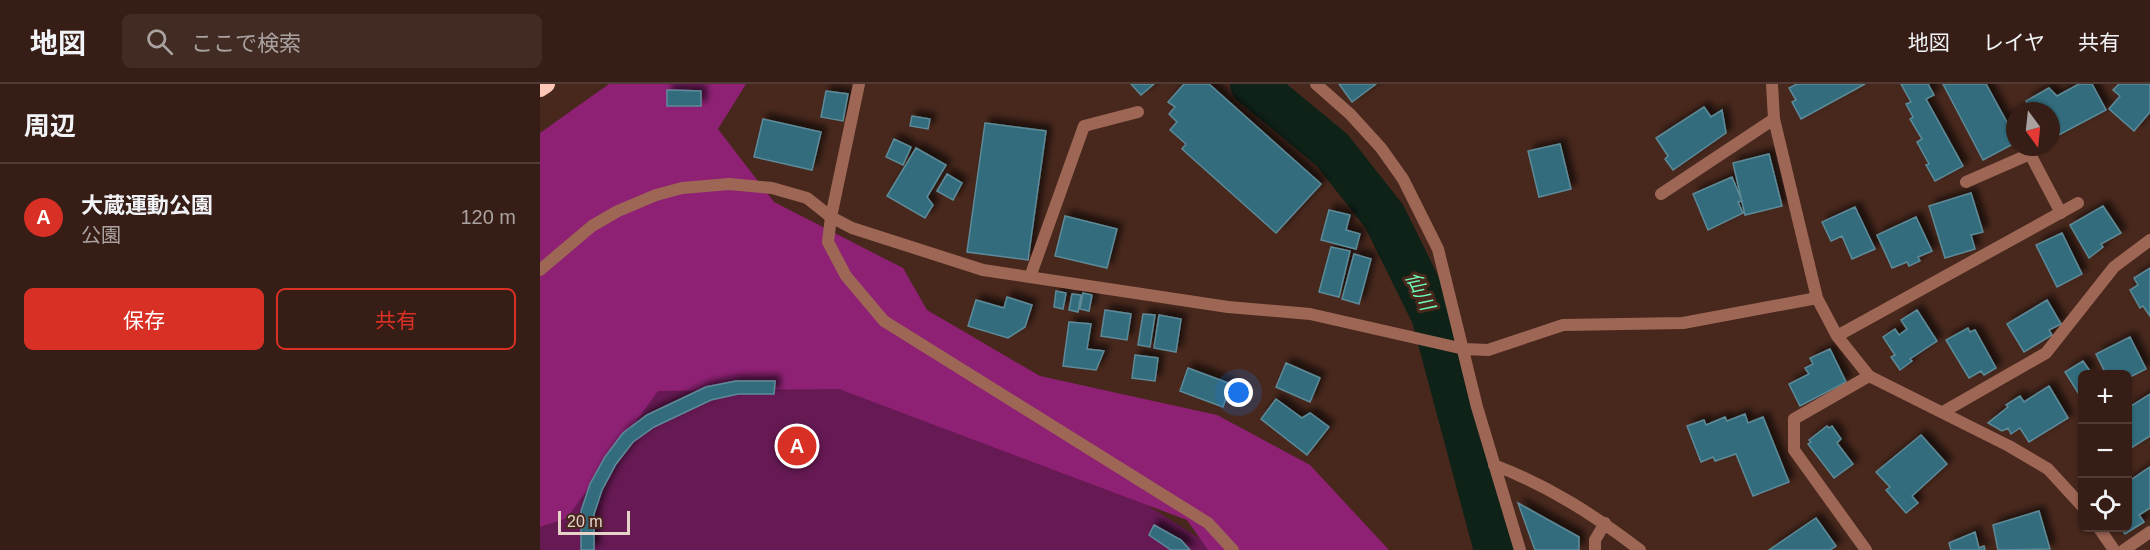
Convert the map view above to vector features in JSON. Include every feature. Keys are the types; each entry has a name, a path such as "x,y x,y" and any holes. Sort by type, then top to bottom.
{"highway":[{"path":"540,88 546,84"}],"street":[{"path":"859,84 831,217 828,242 846,276 884,321 1208,523 1233,550"},
{"path":"1316,84 1367,130 1403,179 1438,249 1494,465 1520,550"},
{"path":"1772,84 1773,119 1817,298 1837,336 1869,376 1943,412 2048,469 2078,502"},
{"path":"1030,277 1084,126 1138,112"},
{"path":"1661,194 1773,119"},
{"path":"1966,182 2030,154 2061,213"},
{"path":"540,270 591,226 656,195 682,188 729,184 772,188 807,198 831,217 852,228 983,270 1228,307 1310,315 1464,349 1488,350 1563,325 1683,324 1817,298"},
{"path":"1837,336 2078,203"},
{"path":"1943,412 2046,353 2114,267 2150,240"},
{"path":"1866,550 1794,450 1794,419 1869,376"},
{"path":"1494,465 1537,482 1605,524 1640,550"},
{"path":"1595,550 1595,540 1605,524"},
{"path":"2102,532 2114,550"},
{"path":"2124,550 2150,532"}],"shaded area":[{"path":"609,84 746,84 718,129 774,202 903,268 927,310 1040,376 1217,415 1310,465 1389,550 1208,550 1187,520 839,389 658,391 567,518 540,527 540,133"},
{"path":"540,279 939,372 1202,540 1208,550 540,550"}],"building":[{"path":"1131,84 1154,84 1141,95"},
{"path":"1184,84 1209,84 1321,184 1276,233 1182,149 1186,144 1170,130 1177,122 1169,114 1175,107 1168,102"},
{"path":"1339,84 1376,84 1352,102"},
{"path":"1797,84 1865,84 1801,119 1792,102 1796,100 1789,88"},
{"path":"1901,84 1928,84 1934,95 1926,99 1963,166 1935,181 1917,142 1922,139 1910,119 1913,117 1906,104 1911,102"},
{"path":"1943,84 1986,84 2006,121 2006,148 1983,160"},
{"path":"2079,84 2092,84 2106,110 2060,134 2060,102 2026,101 2049,88 2057,96"},
{"path":"2119,84 2150,84 2150,112 2134,131 2109,109 2120,96 2113,90"},
{"path":"667,90 701,91 701,106 667,106"},
{"path":"826,91 848,94 843,121 821,117"},
{"path":"1704,107 1711,117 1722,110 1726,133 1673,170 1665,159 1668,156 1656,138"},
{"path":"912,116 930,119 928,129 910,126"},
{"path":"763,119 821,132 812,170 754,157"},
{"path":"985,123 1046,131 1028,260 967,252"},
{"path":"894,139 911,147 903,165 886,157"},
{"path":"1560,144 1571,189 1539,197 1528,151"},
{"path":"916,148 946,165 927,197 933,205 925,218 887,196"},
{"path":"1769,154 1782,206 1745,215 1733,163"},
{"path":"947,174 962,183 953,200 937,191"},
{"path":"1732,177 1742,201 1738,202 1743,213 1708,230 1693,194"},
{"path":"1971,193 1983,232 1971,235 1975,249 1945,258 1929,206"},
{"path":"2103,206 2121,233 2101,244 2103,247 2089,258 2070,225"},
{"path":"1855,207 1875,249 1852,259 1842,236 1831,241 1822,222"},
{"path":"1329,210 1350,215 1346,230 1360,234 1356,249 1321,240"},
{"path":"1065,216 1117,229 1107,268 1055,256"},
{"path":"1916,217 1932,251 1918,257 1920,261 1909,266 1907,262 1892,268 1877,235"},
{"path":"2062,233 2082,274 2057,287 2036,245"},
{"path":"1331,247 1350,251 1339,297 1319,292"},
{"path":"1354,254 1371,259 1359,304 1342,299"},
{"path":"2150,268 2150,316 2143,306 2140,308 2130,290 2138,285 2134,278"},
{"path":"1056,291 1066,293 1063,309 1054,307"},
{"path":"1083,293 1092,295 1089,311 1080,309"},
{"path":"1072,294 1081,295 1078,312 1069,310"},
{"path":"1007,297 1032,305 1025,327 1008,338 968,326 976,300 1004,308"},
{"path":"2047,300 2061,324 2049,330 2052,335 2024,352 2007,324"},
{"path":"1105,310 1131,314 1127,340 1101,336"},
{"path":"1917,310 1937,341 1910,359 1912,361 1900,370 1891,357 1895,355 1883,337 1895,329 1899,335 1907,329 1901,320"},
{"path":"1143,314 1155,315 1150,347 1138,345"},
{"path":"1159,315 1181,319 1176,352 1154,348"},
{"path":"1069,322 1091,324 1087,349 1104,351 1096,370 1063,366"},
{"path":"1968,328 1970,332 1975,330 1996,368 1984,375 1981,371 1969,378 1946,340"},
{"path":"2130,337 2146,369 2132,376 2132,370 2104,370 2096,354"},
{"path":"1830,349 1846,382 1800,406 1789,384 1809,374 1805,368 1813,364 1810,358"},
{"path":"1135,355 1158,358 1155,381 1132,378"},
{"path":"2083,361 2089,370 2078,370 2078,393 2065,372"},
{"path":"1286,363 1320,378 1310,402 1276,387"},
{"path":"1188,368 1231,384 1223,407 1180,391"},
{"path":"736,381 775,381 774,394 738,394 711,400 654,427 633,442 616,464 602,490 594,514 594,550 581,550 581,511 590,484 605,457 623,433 647,415 706,387"},
{"path":"2049,386 2068,418 2029,442 2020,428 2011,434 2008,428 2002,431 1988,423 2008,407 2006,405 2020,396 2024,402"},
{"path":"2150,394 2150,436 2132,447 2132,424 2132,405"},
{"path":"1276,399 1302,418 1310,413 1329,427 1307,455 1261,419"},
{"path":"1745,414 1748,423 1763,417 1789,482 1753,496 1736,454 1715,461 1713,457 1701,462 1687,426 1704,420 1706,425 1725,417 1727,421"},
{"path":"1827,426 1829,428 1832,426 1841,439 1837,443 1853,464 1834,478 1808,444 1811,442 1809,440"},
{"path":"1921,435 1947,464 1912,496 1918,503 1906,513 1886,490 1890,487 1876,472"},
{"path":"2150,467 2150,508 2139,515 2144,522 2132,530 2132,479"},
{"path":"1518,503 1579,537 1579,550 1535,550"},
{"path":"2039,511 2050,549 1998,550 1993,525"},
{"path":"1816,518 1836,546 1830,550 1769,550"},
{"path":"1154,525 1181,540 1190,550 1171,550 1149,535"},
{"path":"1975,532 1979,548 1984,546 1985,550 1951,550 1949,543"}],"waterway":[{"name":"仙川","path":"1252,84 1332,150 1384,216 1433,315 1496,550"}],"place":[{"name":"大蔵運動公園","path":"797,446"}]}
